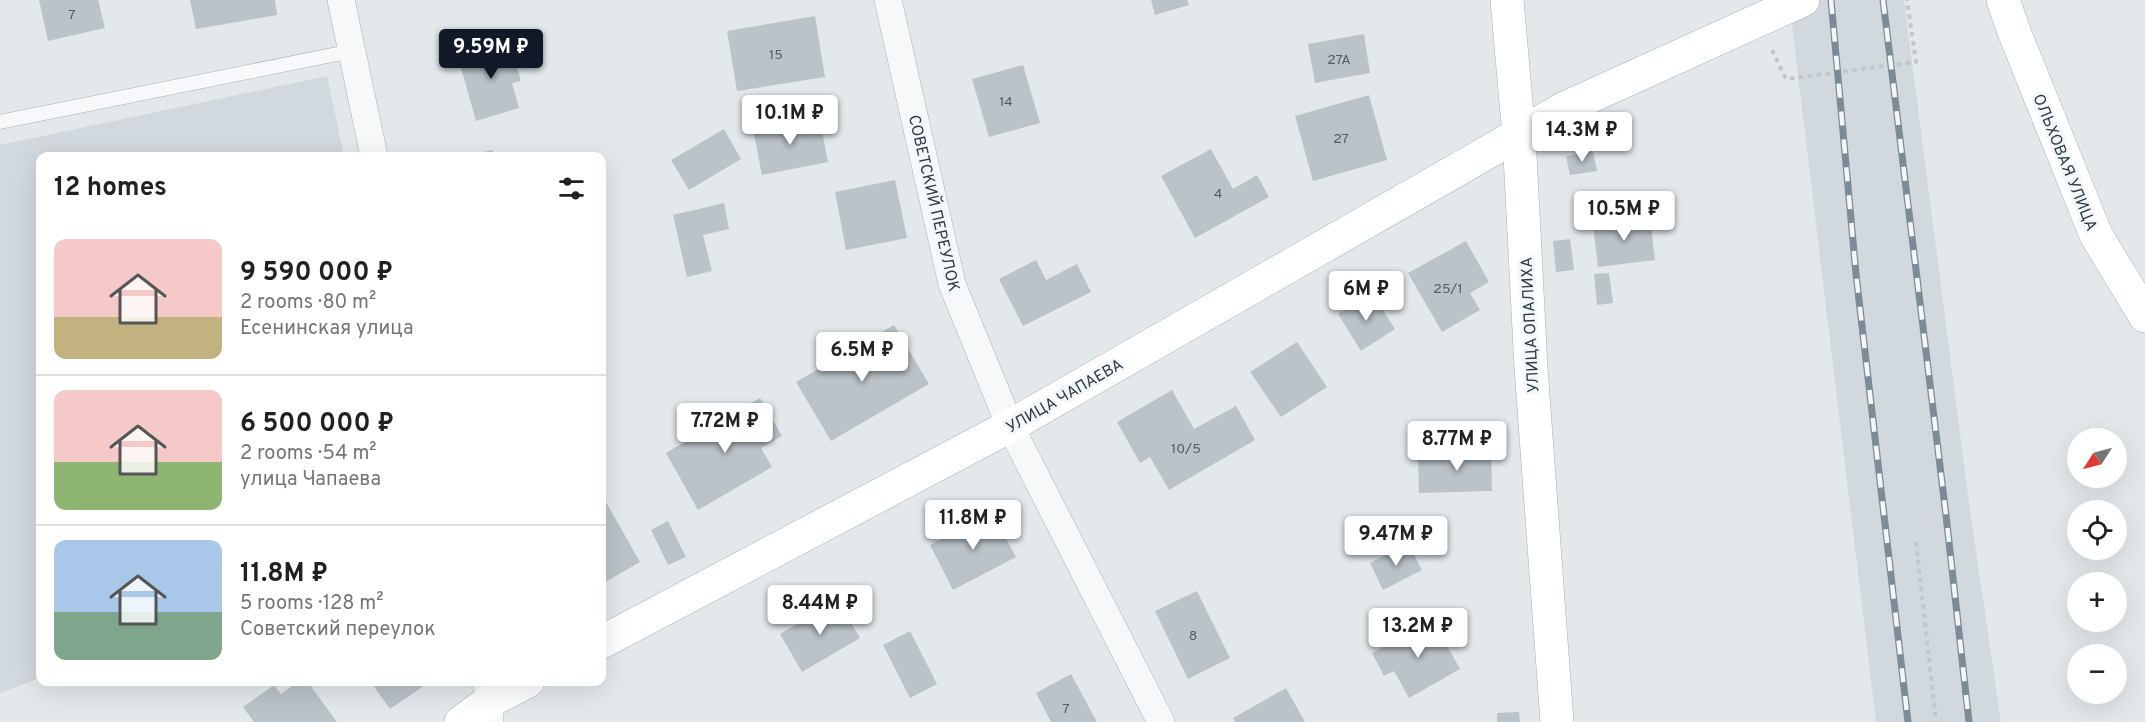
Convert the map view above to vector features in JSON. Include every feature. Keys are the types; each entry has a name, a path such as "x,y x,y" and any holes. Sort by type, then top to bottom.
{"street":[{"path":"341,0 373,152"},
{"name":"СОВЕТСКИЙ ПЕРЕУЛОК","path":"888,0 952,284 1010,426 1161,722"},
{"name":"УЛИЦА ОПАЛИХА","path":"1507,0 1520,136 1531,368 1557,722"},
{"name":"УЛИЦА ЧАПАЕВА","path":"606,640 1010,426 1520,136 1565,108 1803,0"},
{"name":"ОЛЬХОВАЯ УЛИЦА","path":"2003,0 2014,34 2096,235 2145,316"},
{"path":"460,722 489,701 518,686"}],"lane":[{"path":"0,122 352,51"}],"path":[{"path":"1772,48 1786,79 1916,62 1907,0"},
{"path":"1916,542 1936,722"}],"shaded area":[{"path":"1789,0 1904,0 1969,503 2001,722 1876,722"},
{"path":"327,76 343,152 36,152 36,680 0,693 0,145"}],"building":[{"path":"39,0 98,0 105,28 48,41"},
{"path":"190,0 275,0 277,15 196,29"},
{"path":"1151,0 1187,0 1189,5 1155,15"},
{"path":"815,16 825,77 737,91 727,31"},
{"path":"1364,34 1370,73 1315,83 1308,44"},
{"path":"510,42 521,81 512,83 519,108 476,121 458,57"},
{"path":"1023,65 1040,123 989,137 972,79"},
{"path":"1369,95 1387,160 1313,181 1295,116"},
{"path":"819,116 828,162 762,175 753,129"},
{"path":"724,129 741,159 689,190 671,160"},
{"path":"1211,149 1233,189 1257,175 1269,197 1195,238 1161,176"},
{"path":"1593,151 1597,171 1570,175 1566,156"},
{"path":"895,180 907,238 846,250 835,192"},
{"path":"724,203 729,229 703,235 712,271 687,277 673,215"},
{"path":"1650,218 1655,260 1598,267 1593,224"},
{"path":"1570,239 1574,270 1556,272 1553,241"},
{"path":"1466,241 1489,282 1470,293 1480,310 1442,332 1408,273"},
{"path":"1036,260 1046,280 1077,264 1091,292 1023,326 999,279"},
{"path":"1609,273 1613,303 1597,305 1594,274"},
{"path":"1372,293 1395,329 1361,351 1338,314"},
{"path":"894,325 929,384 831,441 796,382"},
{"path":"1297,342 1327,387 1281,417 1250,372"},
{"path":"1172,390 1194,429 1236,406 1255,440 1169,490 1150,457 1140,463 1117,422"},
{"path":"760,398 782,436 761,448 772,467 698,510 666,453"},
{"path":"1491,447 1492,491 1419,493 1418,459 1453,457 1453,448"},
{"path":"606,502 640,562 606,582"},
{"path":"992,513 1016,557 953,590 930,545"},
{"path":"668,521 686,557 668,565 651,530"},
{"path":"1408,544 1422,570 1383,590 1370,563"},
{"path":"1197,591 1230,658 1188,679 1155,611"},
{"path":"838,600 860,638 802,672 780,634"},
{"path":"1433,620 1460,669 1409,698 1394,671 1384,676 1372,653"},
{"path":"910,631 937,684 910,698 883,645"},
{"path":"1071,674 1097,722 1051,722 1036,693"},
{"path":"273,686 281,694 292,686 311,686 337,722 254,722 243,707"},
{"path":"374,686 424,686 390,709"},
{"path":"1286,688 1305,722 1235,722 1233,718"},
{"path":"1519,712 1520,722 1497,722 1497,713"}],"railway":[{"path":"1831,0 1856,274 1908,722"},
{"path":"1883,0 1969,722"}]}
